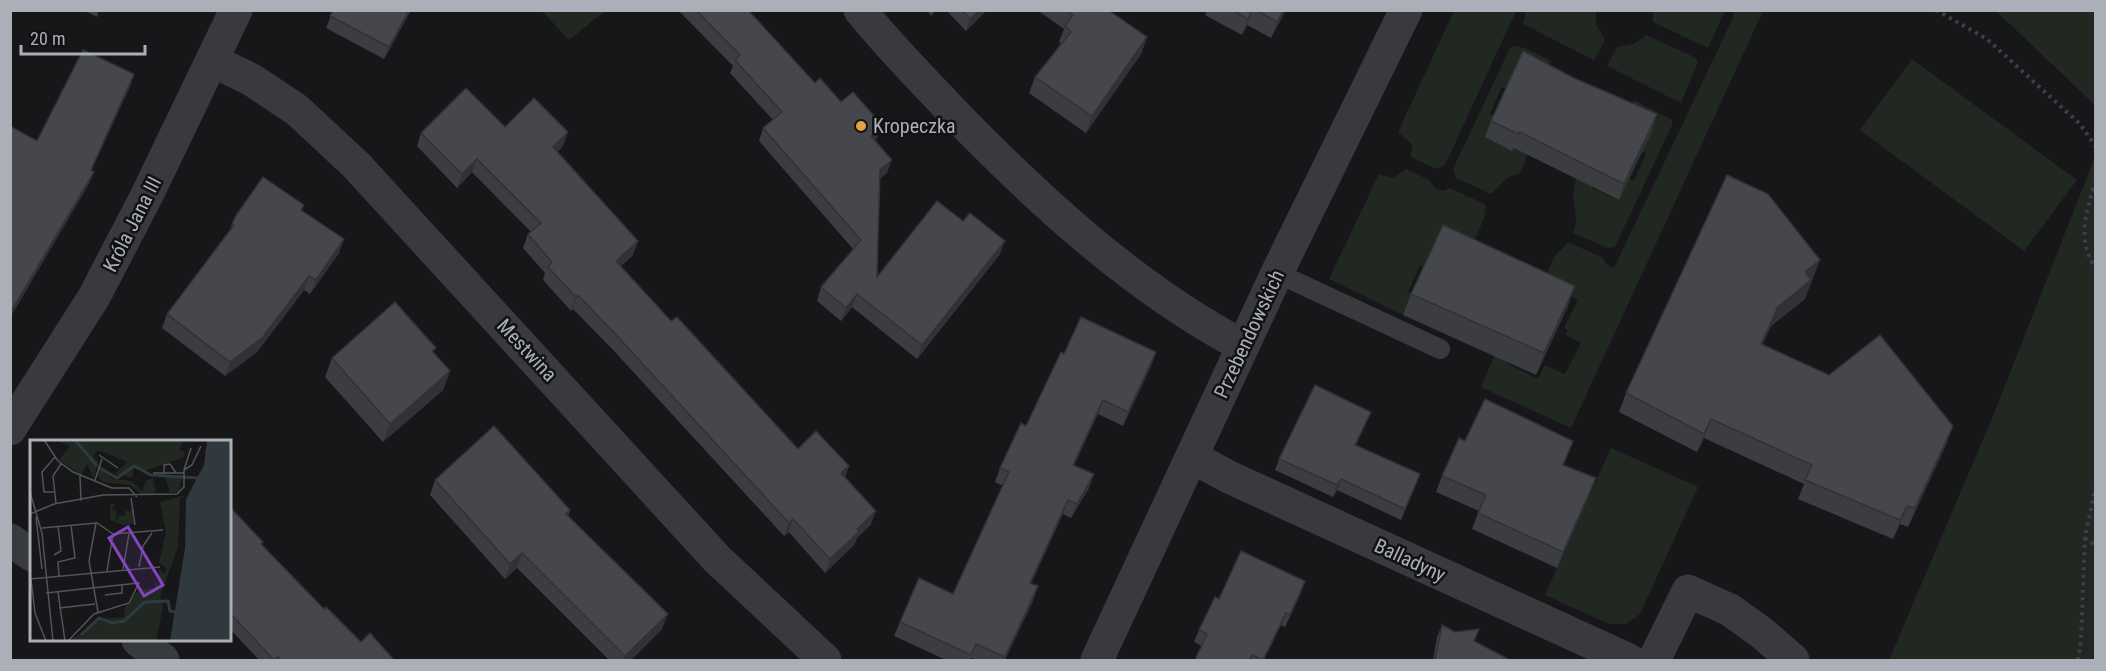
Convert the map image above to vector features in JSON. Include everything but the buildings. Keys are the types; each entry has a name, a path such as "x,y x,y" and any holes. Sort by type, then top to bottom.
{"street":[{"name":"Króla Jana III","path":"16,406 94,297 147,195 236,10"},
{"path":"860,10 881,36 1001,161 1098,248 1209,328 1243,346"},
{"name":"Przebendowskich","path":"1097,660 1277,273 1406,10"},
{"name":"Mestwina","path":"213,61 252,80 297,110 356,165 717,559 825,660"},
{"name":"Balladyny","path":"1192,457 1229,477 1629,660"},
{"path":"10,540 30,554"},
{"path":"1654,660 1688,591 1730,610 1762,633 1793,660"},
{"path":"140,641 163,660"}],"lane":[{"path":"1277,273 1440,349"}],"path":[{"path":"1936,10 1987,39 2080,124 2096,147"},
{"path":"2096,181 2087,208 2083,234 2086,256 2096,269"},
{"path":"2078,660 2081,640 2085,537 2096,486"},
{"path":"2085,537 2096,546"}],"shaded area":[{"path":"1526,10 1596,12 1596,24 1605,40 1594,60 1523,24"},
{"path":"1724,10 1724,13 1708,48 1653,22 1653,11"},
{"path":"542,11 605,11 569,40"},
{"path":"1454,11 1516,11 1445,165 1437,169 1411,157 1412,144 1398,132"},
{"path":"1734,11 1763,11 1571,428 1481,387 1496,352 1510,359 1508,364 1538,379 1545,365 1565,374 1581,343 1566,335 1568,330 1564,328 1578,300 1543,283 1554,257 1568,242 1603,258 1606,264 1614,268 1733,18"},
{"path":"1996,11 2095,11 2095,105"},
{"path":"1646,35 1696,58 1698,62 1681,103 1607,66 1617,47 1634,44"},
{"path":"1515,46 1525,48 1551,61 1542,79 1507,89 1502,87 1490,114 1495,117 1485,137 1512,150 1514,148 1528,154 1520,173 1507,178 1491,194 1456,178 1453,169 1510,48"},
{"path":"1912,59 2077,180 2024,251 1860,130"},
{"path":"1634,100 1672,120 1672,125 1615,247 1608,248 1573,233 1576,219 1574,185 1577,177 1593,184 1592,188 1618,200 1629,179 1634,181 1646,154 1641,151 1626,118"},
{"path":"2095,157 2095,660 1889,660 1991,421"},
{"path":"1406,169 1429,180 1435,188 1443,191 1450,188 1486,205 1484,218 1468,256 1426,267 1420,265 1408,292 1413,295 1403,315 1329,279 1379,174 1393,178"},
{"path":"1611,448 1698,487 1640,614 1626,624 1609,624 1545,595"}],"place":[{"name":"Kropeczka","path":"861,126"}]}
